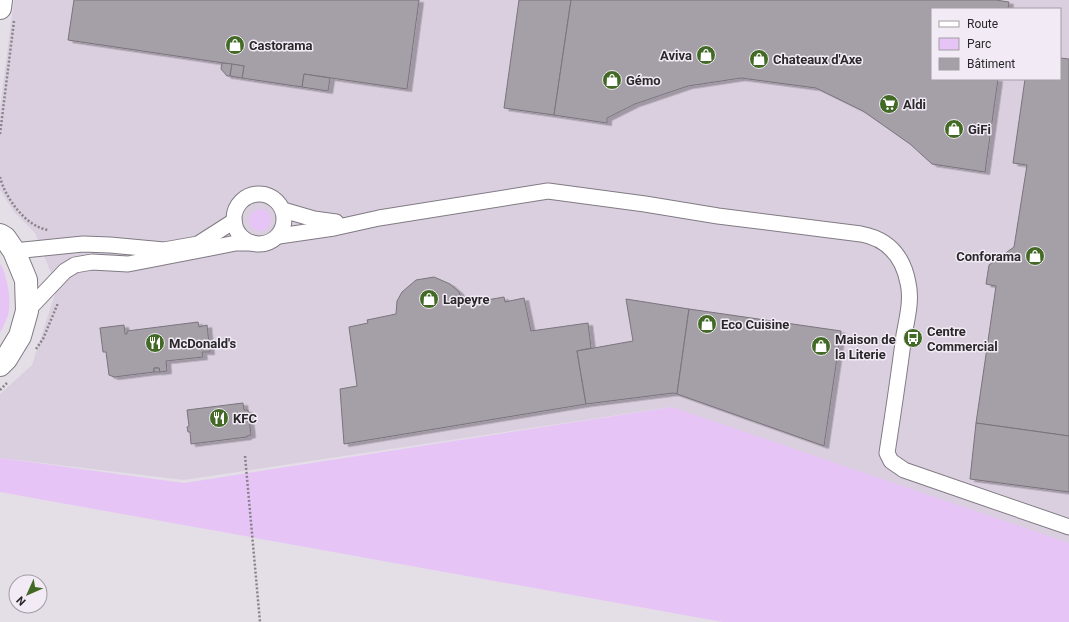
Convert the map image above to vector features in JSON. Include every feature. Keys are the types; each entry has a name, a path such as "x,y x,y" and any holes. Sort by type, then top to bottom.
{"main road":[{"path":"0,365 6,359 20,336 27,311 26,280 5,239"}],"street":[{"path":"278,236 372,219 548,191 645,204 718,216 861,234 876,238 894,252 901,261 909,284 909,298 887,453 891,461 904,470 1069,527"},
{"path":"27,311 65,271 75,265 92,262 128,264 236,243 253,244 267,243 278,236 283,229 285,220 283,210 275,199 259,193 244,199 238,205 234,221 240,235 253,244"},
{"path":"283,210 323,221 361,222"},
{"path":"5,239 110,245 164,250 198,244 234,221"}],"path":[{"path":"0,134 5,8"},
{"path":"245,456 260,622"}],"shaded area":[{"path":"14,0 1069,0 1069,544 672,407 184,480 0,458 0,394 32,365 57,288 35,233 14,212 0,190 0,108"}],"green space":[{"path":"260,209 268,212 271,220 268,228 260,231 252,228 249,220 252,212"},
{"path":"0,263 7,281 9,310 0,333"},
{"path":"672,407 1069,543 1069,622 723,622 0,492 0,458 184,483"}],"building":[{"path":"74,0 419,0 407,89 304,74 302,87 242,78 244,66 68,40"},
{"path":"519,0 571,0 554,115 504,108"},
{"path":"571,0 996,0 1009,2 1008,8 931,8 931,80 998,80 985,172 932,164 910,144 863,111 816,88 741,78 688,86 635,104 607,118 607,123 554,115"},
{"name":"Conforama","path":"1061,58 1069,59 1069,436 976,423 996,286 986,284 989,265 1014,247 1027,165 1013,163 1025,80 1061,80"},
{"path":"222,63 232,64 230,76 227,76 221,69"},
{"path":"232,64 244,66 242,78 230,76"},
{"path":"304,74 330,78 328,91 302,87"},
{"path":"434,277 450,284 459,292 464,304 504,297 505,302 524,298 531,331 588,323 591,348 577,351 586,404 344,444 340,389 357,386 349,327 368,323 367,320 396,314 397,301 402,292 416,280"},
{"path":"626,299 689,309 677,394 673,393 586,404 577,351 633,341"},
{"path":"689,309 841,331 824,446 677,394"},
{"name":"McDonald's","path":"198,322 199,327 207,325 210,352 202,352 203,357 166,361 167,371 160,372 159,368 154,368 154,372 114,377 109,375 106,352 103,352 100,328 124,325 125,334 127,334 127,331"},
{"path":"154,368 159,368 160,372 154,372"},
{"name":"KFC","path":"243,403 244,410 248,410 251,435 247,437 191,444 190,432 188,432 187,427 189,426 187,410"},
{"path":"976,423 1069,436 1069,492 970,479"}],"place":[{"name":"Castorama","path":"235,45"},
{"name":"Aviva","path":"706,55"},
{"name":"Chateaux d'Axe","path":"759,59"},
{"name":"Gémo","path":"612,80"},
{"name":"Aldi","path":"889,104"},
{"name":"GiFi","path":"954,129"},
{"name":"Conforama","path":"1035,256"},
{"name":"Lapeyre","path":"429,299"},
{"name":"Eco Cuisine","path":"707,324"},
{"name":"Centre Commercial","path":"913,338"},
{"name":"McDonald's","path":"155,343"},
{"name":"Maison de la Literie","path":"821,346"},
{"name":"KFC","path":"219,418"}]}
